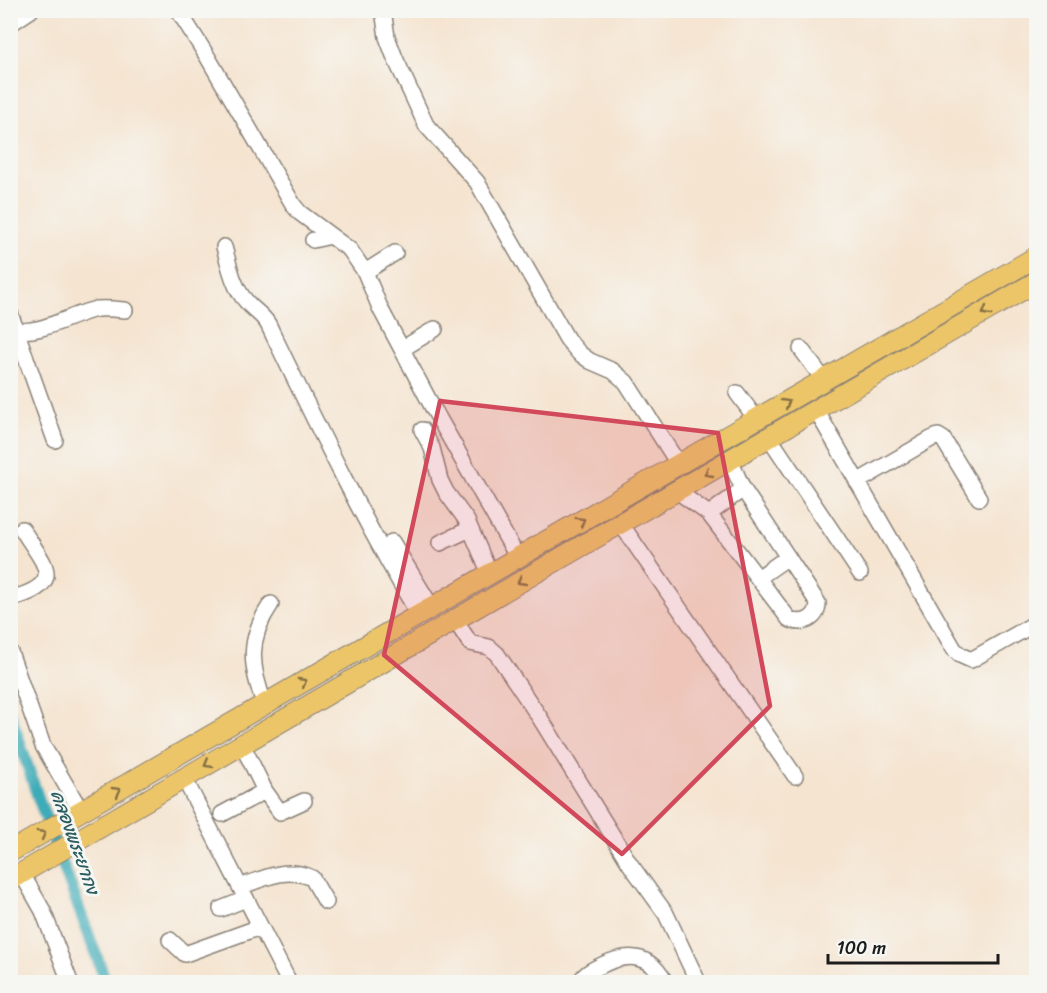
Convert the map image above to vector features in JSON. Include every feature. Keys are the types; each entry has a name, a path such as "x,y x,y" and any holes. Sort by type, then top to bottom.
{"main road":[{"path":"14,850 1036,257"},
{"path":"20,875 1036,282"},
{"path":"549,540 561,558"}],"street":[{"path":"10,24 31,10"},
{"path":"178,10 294,206 350,250 365,272 381,310 467,471 518,558"},
{"path":"384,10 387,38 426,125 477,182 567,339 579,353 590,361 613,371 626,382 679,465"},
{"path":"313,240 331,236"},
{"path":"224,247 241,294 266,321 377,543 426,611"},
{"path":"365,272 395,253"},
{"path":"16,329 23,332 35,330 98,309 125,310"},
{"path":"10,313 55,440"},
{"path":"402,349 435,329"},
{"path":"801,349 824,380"},
{"path":"737,393 757,420"},
{"path":"816,410 954,649 960,655 972,660 1036,623"},
{"path":"422,430 432,448 446,492 470,529 490,574"},
{"path":"857,482 938,436 943,439 979,498"},
{"path":"770,437 860,573"},
{"path":"677,491 709,514 789,619 802,623 810,619 816,613 818,603 743,489 730,460"},
{"path":"709,514 743,489"},
{"path":"621,524 795,776"},
{"path":"10,599 36,590 45,582 47,575 44,564 22,529"},
{"path":"440,543 470,529"},
{"path":"392,542 426,611"},
{"path":"758,578 788,557"},
{"path":"265,705 257,684 253,651 258,625 271,604"},
{"path":"455,620 470,643 489,647 497,654 528,700 630,864 666,914 698,982"},
{"path":"10,652 42,746 74,816"},
{"path":"242,744 264,791 280,812 304,801"},
{"path":"184,778 289,982"},
{"path":"222,814 264,791"},
{"path":"221,909 272,875 292,872 312,878 326,902"},
{"path":"20,875 43,911 70,982"},
{"path":"170,940 185,954 260,927"},
{"path":"580,982 586,973 614,959 630,957 647,961 659,971 665,982"}],"highlighted area":[{"path":"440,401 718,433 770,706 622,854 384,655"}],"waterway":[{"name":"คลองพระยากง","path":"10,714 106,982"}]}
